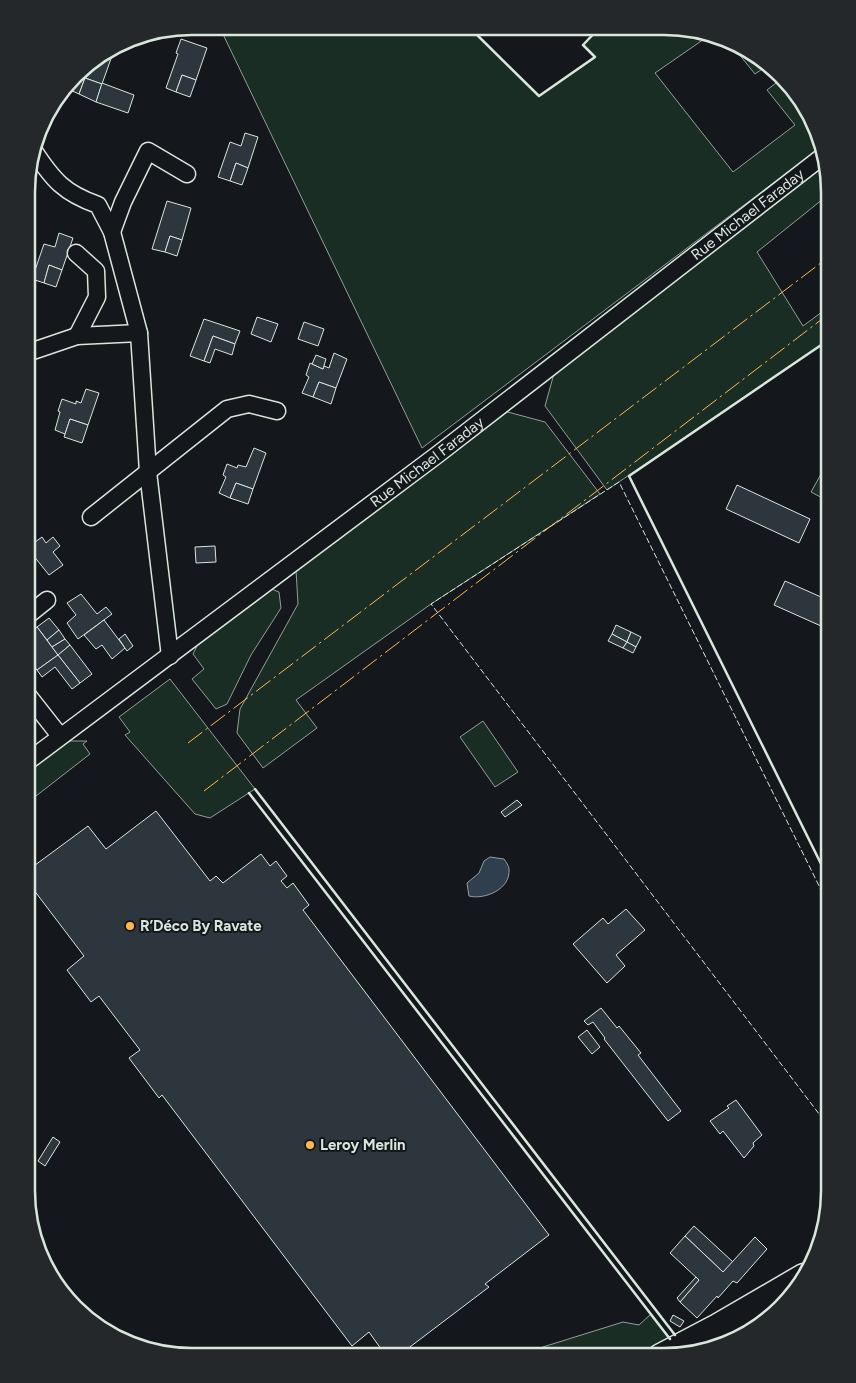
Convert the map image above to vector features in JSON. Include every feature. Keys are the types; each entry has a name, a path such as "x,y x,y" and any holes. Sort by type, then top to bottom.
{"highway":[{"path":"679,1347 718,1327 790,1284"}],"street":[{"path":"112,232 123,202 148,151 188,174"},
{"path":"39,158 48,172 65,190 80,199 98,205 112,232 139,332 148,472 170,656"},
{"name":"Rue Michael Faraday","path":"35,756 437,455 818,160"},
{"path":"76,253 96,271 97,297 78,336"},
{"path":"35,350 78,336 139,332"},
{"path":"91,517 227,409 249,404 276,411"},
{"path":"35,610 47,600"},
{"path":"35,704 60,736"}],"green space":[{"path":"223,35 477,35 539,96 595,58 583,45 592,35 664,35 703,40 655,73 733,172 795,125 767,90 776,83 800,114 815,151 422,448"},
{"path":"739,55 762,69 755,74"},
{"path":"819,169 821,201 757,252 803,326 821,313 821,345 607,490 545,406 555,370"},
{"path":"504,411 545,422 600,494 431,604 296,700 317,728 263,768 237,733 240,709 298,604 296,570"},
{"path":"821,474 821,497 811,492"},
{"path":"269,588 279,592 281,608 251,655 227,704 216,709 192,679 204,669 193,654 200,640"},
{"path":"170,679 255,789 210,818 195,814 125,735 130,732 119,717"},
{"path":"483,721 518,772 495,787 460,737"},
{"path":"68,741 87,741 83,744 90,754 35,797 35,767"},
{"path":"651,1314 670,1339 650,1348 540,1348 623,1322 639,1325"}],"water":[{"path":"490,857 504,859 509,869 509,876 506,882 496,892 482,896 469,896 467,883 479,873 484,861"}],"building":[{"path":"181,39 207,48 196,80 182,75 176,92 166,88 178,54 176,53"},
{"path":"111,57 102,84 85,78"},
{"path":"182,75 196,80 190,97 176,92"},
{"path":"85,78 79,94 72,91"},
{"path":"85,78 102,84 96,102 79,94"},
{"path":"102,83 134,95 128,113 96,102"},
{"path":"245,133 258,137 248,168 236,163 230,181 218,177 230,142 241,146"},
{"path":"236,163 248,168 242,185 230,181"},
{"path":"167,201 191,208 182,240 170,236 165,252 152,249"},
{"path":"59,233 73,238 62,270 49,265 44,283 35,280 35,270 44,244 55,247"},
{"path":"170,236 182,240 177,256 165,252"},
{"path":"49,265 62,270 56,287 44,283"},
{"path":"257,317 278,324 271,342 251,334"},
{"path":"204,319 240,331 235,344 213,336 204,361 190,356"},
{"path":"304,322 324,329 318,346 298,339"},
{"path":"213,336 235,344 232,355 215,349 210,363 204,361"},
{"path":"334,353 347,359 336,388 319,382 313,397 302,393 309,377 306,375 310,363 323,369 324,366 329,368"},
{"path":"316,355 326,359 323,369 312,364"},
{"path":"319,382 336,388 331,404 313,397"},
{"path":"86,389 99,393 88,425 70,419 65,434 55,430 62,399 76,404 76,401 81,403"},
{"path":"70,419 88,425 82,443 64,437"},
{"path":"254,448 266,453 253,489 236,483 230,498 219,493 226,477 223,475 227,464 237,468 238,465 246,467"},
{"path":"236,483 253,489 248,504 230,498"},
{"path":"737,485 810,519 799,543 726,509"},
{"path":"42,537 46,543 53,537 60,546 53,552 63,565 49,575 35,558 35,542"},
{"path":"215,546 216,562 196,563 195,547"},
{"path":"785,581 821,597 821,626 774,605"},
{"path":"81,594 97,614 106,607 112,614 78,639 67,623 76,615 67,603"},
{"path":"49,618 59,630 47,640 37,627"},
{"path":"104,620 125,648 112,659 102,645 96,649 84,635"},
{"path":"616,625 631,632 627,642 612,634"},
{"path":"37,627 58,655 37,670 35,667 35,628"},
{"path":"59,630 65,639 52,647 47,640"},
{"path":"631,632 641,637 636,647 627,642"},
{"path":"125,634 133,646 127,651 119,639"},
{"path":"612,634 627,642 623,648 608,641"},
{"path":"65,639 70,645 58,655 52,647"},
{"path":"627,642 636,647 633,653 623,648"},
{"path":"70,645 92,674 80,683 58,655"},
{"path":"58,655 80,683 72,689 55,667 42,677 37,670"},
{"path":"517,800 522,805 505,817 501,812"},
{"path":"156,811 210,881 216,876 223,883 261,854 270,866 276,861 287,876 281,881 287,888 293,883 309,905 303,910 549,1235 485,1284 489,1287 409,1348 380,1348 369,1332 352,1346 162,1095 159,1098 129,1058 140,1050 99,996 91,1002 67,970 84,956 35,892 35,865 88,826 106,849"},
{"path":"626,909 645,930 616,955 625,966 607,983 573,944 603,918 608,924"},
{"path":"601,1008 641,1053 638,1055 681,1111 668,1121 593,1022 588,1025 584,1021"},
{"path":"587,1030 600,1047 592,1054 578,1037"},
{"path":"736,1100 762,1135 753,1143 754,1146 744,1158 723,1131 720,1134 710,1121 729,1108 727,1106"},
{"path":"53,1137 60,1142 45,1166 38,1161"},
{"path":"694,1226 733,1262 723,1272 685,1236"},
{"path":"685,1236 723,1272 755,1237 767,1249 737,1283 733,1281 697,1318 680,1302 699,1280 670,1253"},
{"path":"696,1277 699,1280 680,1302 677,1298"},
{"path":"673,1315 684,1321 680,1327 670,1321"}],"fence":[{"path":"821,890 619,482 431,604 821,1116"}],"wall":[{"path":"477,35 539,96 595,57 583,45 592,35"},
{"path":"821,345 629,476 821,864"},
{"path":"255,789 675,1335"},
{"path":"249,793 670,1339"}],"power":[{"path":"188,743 821,263"},
{"path":"204,791 821,320"}],"place":[{"name":"R’Déco By Ravate","path":"130,926"},
{"name":"Leroy Merlin","path":"310,1145"}]}
